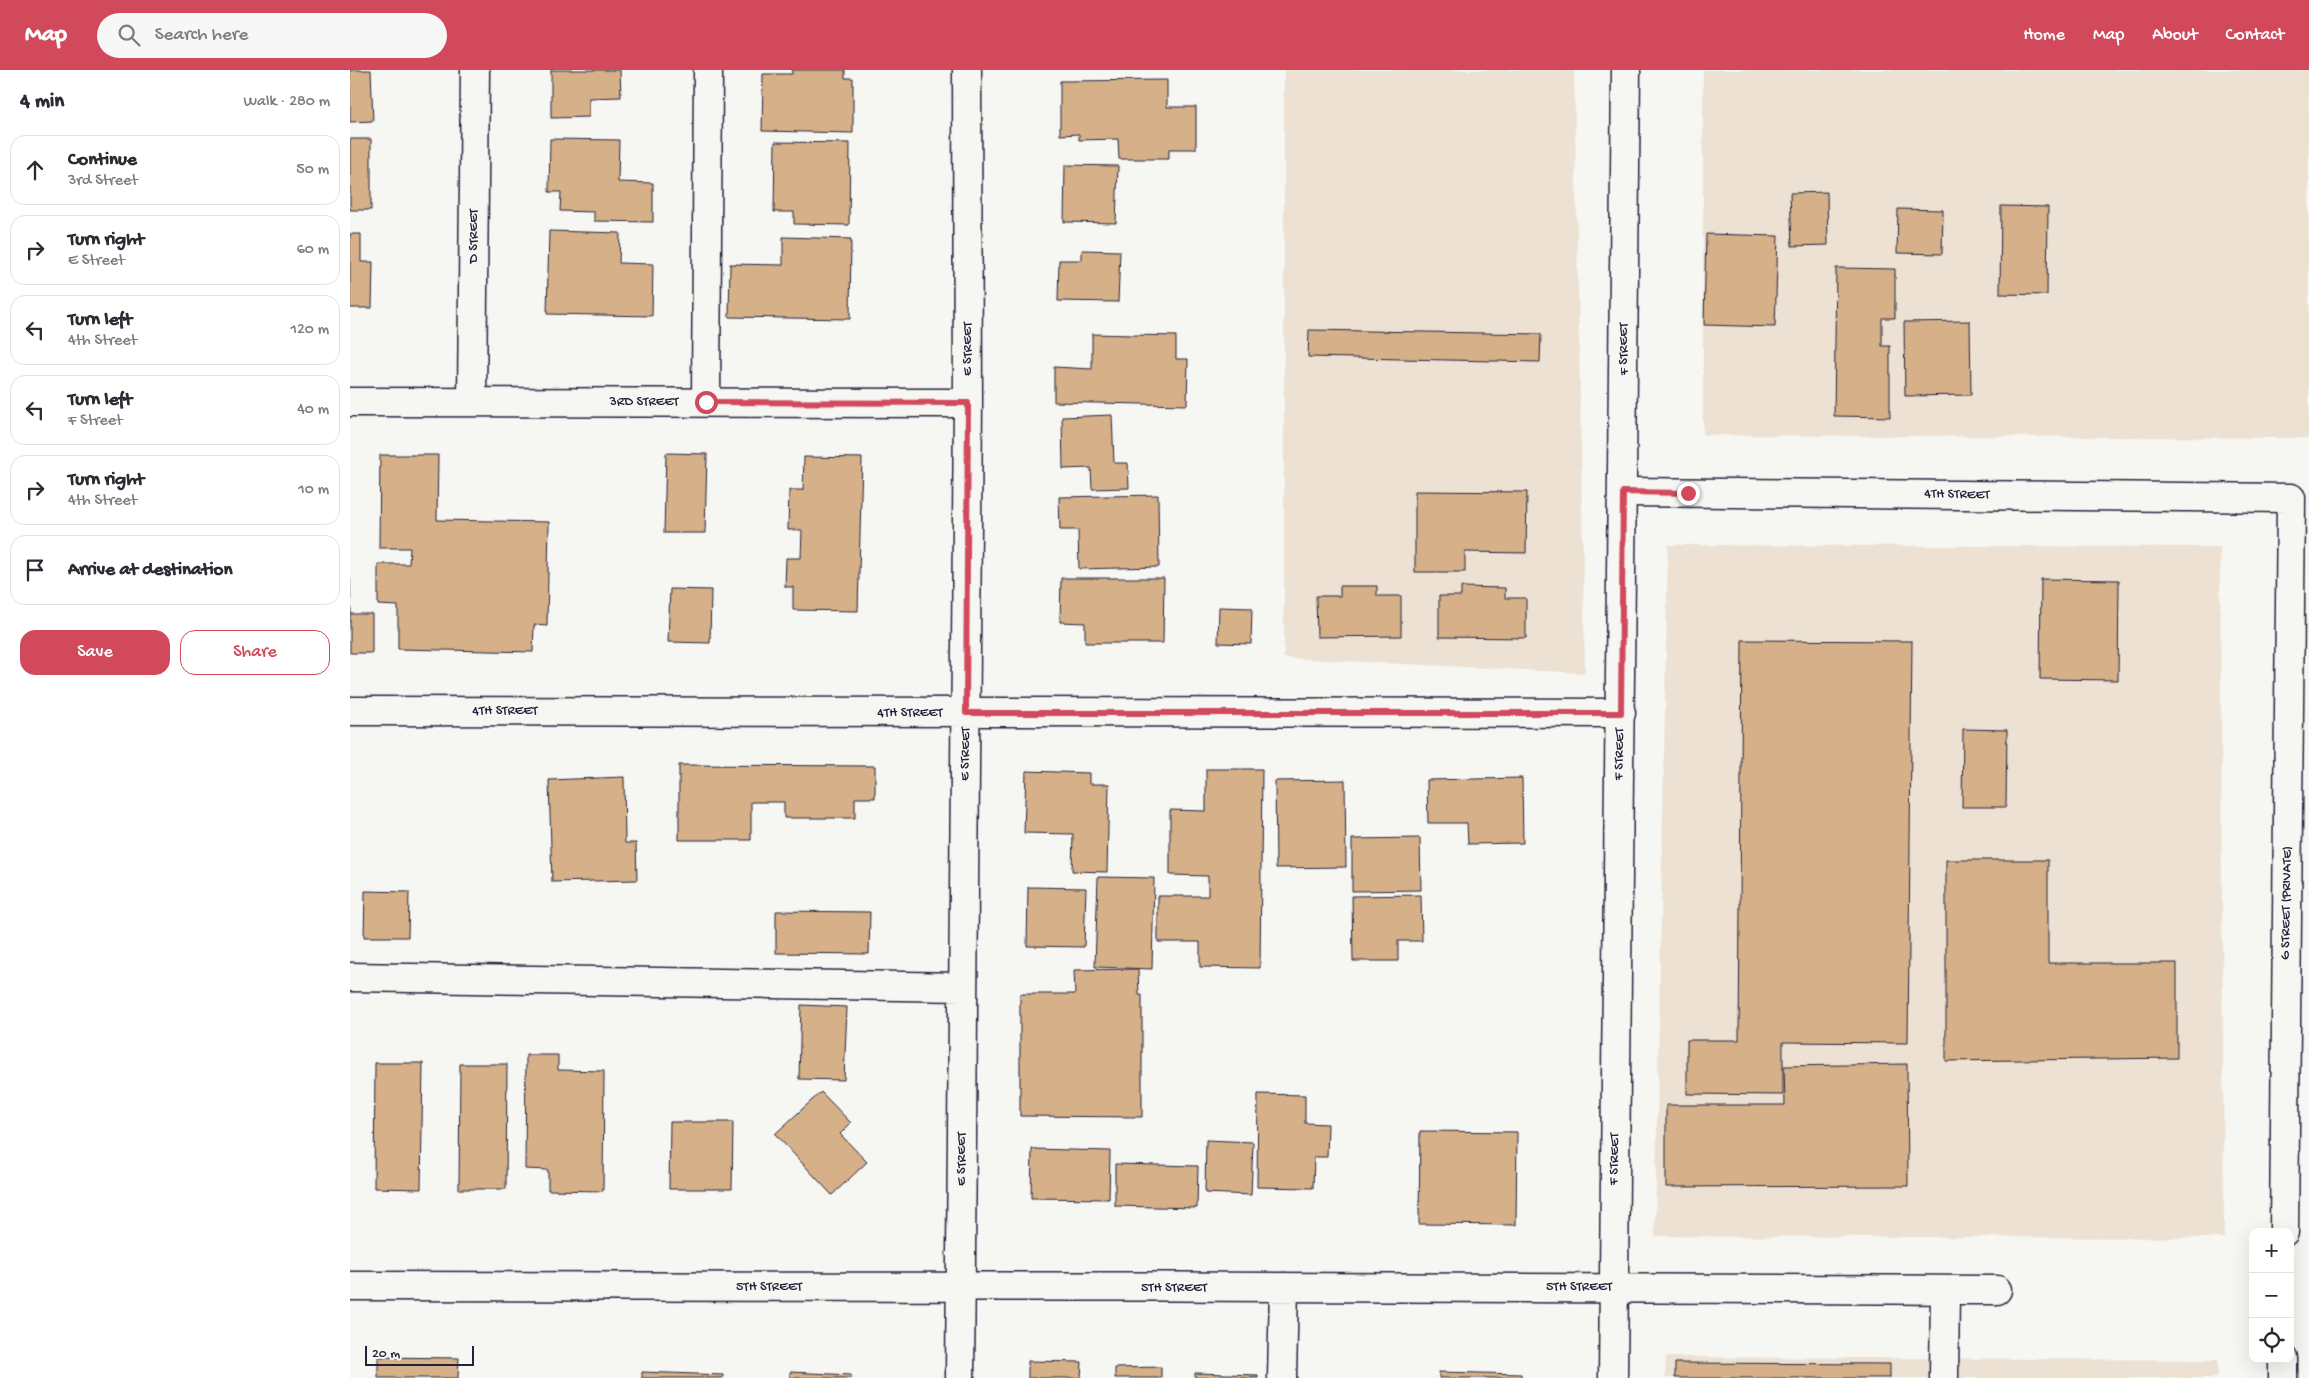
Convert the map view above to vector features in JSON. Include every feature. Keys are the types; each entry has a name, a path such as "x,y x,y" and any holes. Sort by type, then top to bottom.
{"street":[{"name":"D STREET","path":"472,402 475,70"},
{"path":"706,402 708,70"},
{"name":"E STREET","path":"960,1378 968,403 967,70"},
{"name":"F STREET","path":"1613,1378 1626,70"},
{"name":"3RD STREET","path":"350,402 968,403"},
{"name":"4TH STREET","path":"1623,492 2291,498"},
{"name":"G STREET (PRIVATE)","path":"2284,1228 2291,498"},
{"name":"4TH STREET","path":"350,711 1621,713"},
{"path":"350,977 964,987"},
{"name":"5TH STREET","path":"350,1286 961,1288 1614,1287 1997,1290"},
{"path":"1282,1378 1284,1287"},
{"path":"1944,1378 1945,1290"},
{"path":"2283,1363 2283,1378"}],"shaded area":[{"path":"1284,70 1574,70 1585,673 1284,658"},
{"path":"1703,70 2309,70 2309,438 1703,435"},
{"path":"1668,545 2220,547 2224,1238 1655,1236"},
{"path":"1666,1357 2218,1360 2218,1378 1665,1378"}],"building":[{"path":"350,70 371,70 373,121 350,122"},
{"path":"551,70 620,70 621,97 589,98 589,117 551,118"},
{"path":"792,70 845,70 845,78 853,78 853,133 762,131 763,74 792,74"},
{"path":"1167,80 1167,107 1196,107 1196,149 1169,149 1169,159 1119,159 1118,139 1079,140 1079,134 1060,135 1060,81"},
{"path":"350,139 371,139 371,210 350,210"},
{"path":"550,139 619,140 618,182 653,183 653,222 594,221 594,212 560,211 561,192 549,192"},
{"path":"775,142 850,143 849,225 794,224 794,212 774,212"},
{"path":"1065,165 1118,166 1116,223 1064,222"},
{"path":"1827,192 1828,245 1792,246 1790,193"},
{"path":"2001,206 2048,207 2047,295 2000,294"},
{"path":"1898,209 1943,210 1942,254 1897,253"},
{"path":"549,231 620,233 619,263 653,264 652,316 547,314"},
{"path":"350,234 361,234 361,262 373,262 372,308 350,308"},
{"path":"1706,234 1778,236 1775,327 1704,325"},
{"path":"783,237 851,239 850,319 729,317 730,264 783,265"},
{"path":"1082,250 1120,251 1118,302 1058,301 1059,260 1082,260"},
{"path":"1836,268 1895,269 1895,318 1882,318 1882,346 1890,346 1890,417 1834,416"},
{"path":"1970,321 1971,395 1905,396 1904,322"},
{"path":"1309,330 1541,334 1540,362 1308,357"},
{"path":"1092,334 1176,336 1176,359 1188,359 1187,405 1054,402 1054,367 1092,369"},
{"path":"1112,415 1114,463 1128,463 1129,488 1092,489 1091,468 1063,469 1062,417"},
{"path":"666,453 707,454 705,533 664,533"},
{"path":"380,455 438,455 437,520 549,522 547,626 534,625 533,652 398,649 398,606 378,605 378,564 409,564 410,548 379,548"},
{"path":"804,457 862,458 858,611 793,610 793,587 785,587 786,558 801,558 802,530 788,530 789,490 803,490"},
{"path":"1415,491 1527,492 1526,553 1465,552 1465,572 1415,572"},
{"path":"1158,495 1159,567 1079,569 1078,530 1060,530 1059,497"},
{"path":"350,578 351,614 372,614 372,653 350,653"},
{"path":"1061,578 1164,578 1163,643 1085,643 1085,623 1060,622"},
{"path":"2041,579 2119,580 2118,680 2040,679"},
{"path":"1340,586 1377,586 1377,596 1401,596 1401,636 1317,637 1316,596 1340,596"},
{"path":"1461,587 1505,588 1505,598 1526,598 1526,638 1439,637 1439,596 1461,596"},
{"path":"670,589 711,590 710,643 668,642"},
{"path":"1219,607 1252,608 1251,644 1218,643"},
{"path":"1742,640 1912,641 1908,1043 1783,1042 1783,1095 1687,1094 1687,1040 1739,1040"},
{"path":"1963,729 2007,730 2006,807 1962,807"},
{"path":"679,765 875,766 875,798 855,798 855,818 784,818 784,802 751,802 751,840 679,840"},
{"path":"1206,769 1262,769 1260,968 1200,967 1200,942 1158,942 1158,896 1208,896 1208,876 1170,875 1170,810 1206,811"},
{"path":"1026,771 1089,773 1089,784 1109,784 1107,872 1072,871 1073,834 1024,833"},
{"path":"624,777 625,843 636,843 637,880 552,882 549,780"},
{"path":"1522,778 1523,843 1468,844 1467,823 1428,823 1427,780"},
{"path":"1345,780 1346,867 1276,868 1275,781"},
{"path":"1420,838 1421,890 1352,891 1352,839"},
{"path":"1946,860 2048,860 2048,963 2177,963 2177,1058 1946,1061"},
{"path":"1098,877 1154,878 1152,969 1095,967"},
{"path":"1028,887 1086,888 1084,947 1027,946"},
{"path":"365,891 409,892 408,937 364,937"},
{"path":"1421,895 1422,941 1398,941 1398,961 1353,961 1352,896"},
{"path":"776,911 870,912 869,954 776,953"},
{"path":"1138,969 1139,995 1142,995 1142,1117 1020,1116 1020,994 1075,994 1074,970"},
{"path":"801,1005 847,1007 844,1080 799,1079"},
{"path":"526,1055 558,1055 558,1070 604,1071 603,1191 548,1190 548,1170 525,1169"},
{"path":"375,1063 423,1063 421,1189 374,1188"},
{"path":"460,1064 507,1064 506,1189 459,1189"},
{"path":"1907,1064 1908,1186 1666,1187 1666,1105 1785,1105 1784,1066"},
{"path":"821,1092 851,1123 840,1134 867,1162 832,1195 775,1134"},
{"path":"1258,1094 1305,1095 1305,1123 1328,1124 1327,1157 1314,1157 1313,1188 1257,1187"},
{"path":"670,1122 733,1122 732,1189 669,1189"},
{"path":"1420,1131 1517,1132 1516,1225 1419,1224"},
{"path":"1206,1140 1253,1142 1251,1195 1205,1193"},
{"path":"1032,1149 1110,1151 1109,1199 1031,1198"},
{"path":"1115,1164 1198,1166 1197,1208 1115,1206"},
{"path":"378,1357 459,1358 458,1378 378,1378"},
{"path":"1028,1361 1082,1362 1081,1378 1028,1378"},
{"path":"1675,1363 1890,1364 1890,1378 1675,1378"},
{"path":"1161,1367 1161,1378 1115,1378 1115,1368"},
{"path":"642,1372 723,1375 723,1378 642,1378"},
{"path":"790,1372 851,1375 851,1378 790,1378"},
{"path":"1439,1372 1521,1374 1521,1378 1439,1378"},
{"path":"1195,1373 1258,1375 1258,1378 1195,1378"}],"route":[{"path":"706,402 968,403 966,713 1621,713 1623,492 1688,493"}]}
